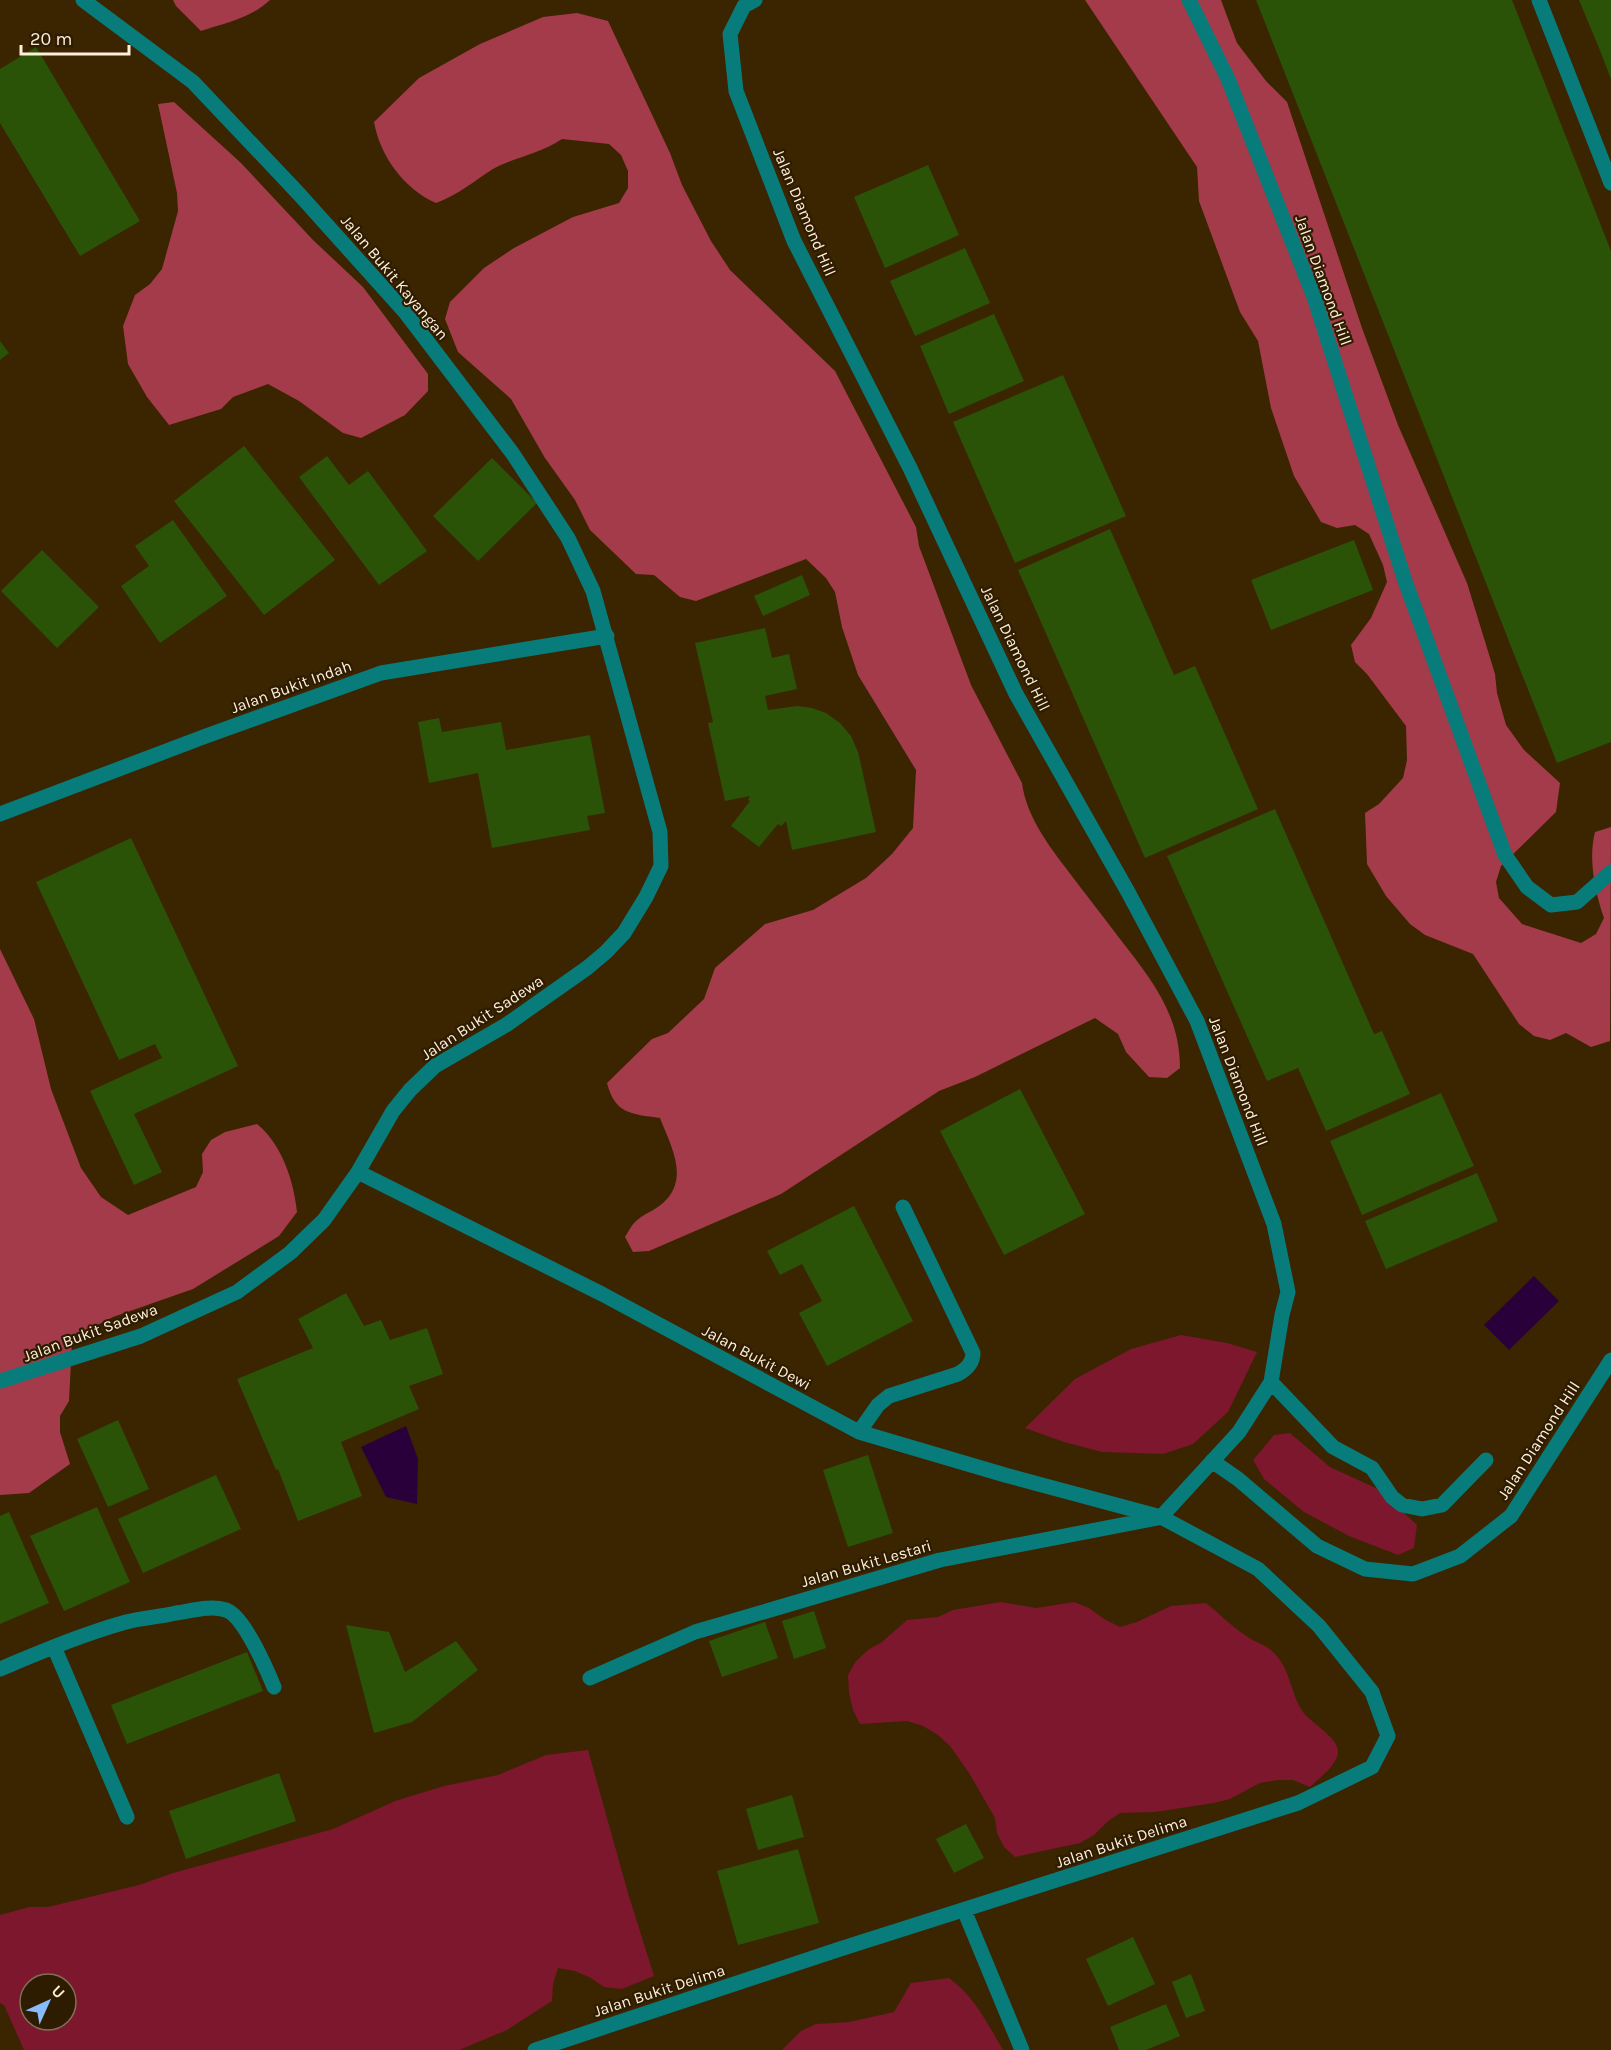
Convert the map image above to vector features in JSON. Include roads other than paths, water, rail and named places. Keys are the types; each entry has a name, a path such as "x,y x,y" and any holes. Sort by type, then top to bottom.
{"street":[{"name":"Jalan Bukit Kayangan","path":"83,0 193,82 299,194 405,312 513,454 568,538 593,591 607,636"},
{"name":"Jalan Diamond Hill","path":"755,0 744,6 730,34 736,91 794,241 910,468 1016,694 1128,892 1197,1021 1274,1224 1288,1292 1282,1315 1272,1382"},
{"name":"Jalan Diamond Hill","path":"1189,0 1228,79 1314,297 1406,581 1505,855 1527,887 1551,905 1577,902 1611,872"},
{"path":"1539,0 1611,183"},
{"name":"Jalan Bukit Indah","path":"0,814 381,673 607,636"},
{"name":"Jalan Bukit Sadewa","path":"0,1381 141,1336 237,1292 290,1252 324,1220 357,1172 393,1111 410,1090 435,1066 506,1025 587,968 624,933 646,897 661,866 660,832 607,636"},
{"name":"Jalan Bukit Dewi","path":"357,1172 602,1294 859,1432 1005,1475 1161,1517"},
{"path":"859,1432 878,1405 889,1396 958,1374 966,1370 973,1359 973,1353 903,1207"},
{"name":"Jalan Diamond Hill","path":"1212,1461 1238,1479 1317,1546 1365,1569 1413,1574 1460,1556 1511,1516 1611,1360"},
{"path":"1161,1517 1239,1432 1272,1382 1333,1447 1372,1467 1392,1497 1402,1505 1422,1509 1442,1505 1486,1460"},
{"name":"Jalan Bukit Lestari","path":"590,1678 695,1632 940,1560 1161,1517"},
{"name":"Jalan Bukit Delima","path":"535,2050 1298,1803 1372,1767 1388,1736 1372,1692 1319,1626 1258,1569 1161,1517"},
{"path":"0,1669 54,1647 127,1622 193,1610 227,1610 237,1618 250,1638 274,1687"},
{"path":"54,1647 127,1817"},
{"path":"964,1910 1022,2050"}]}
